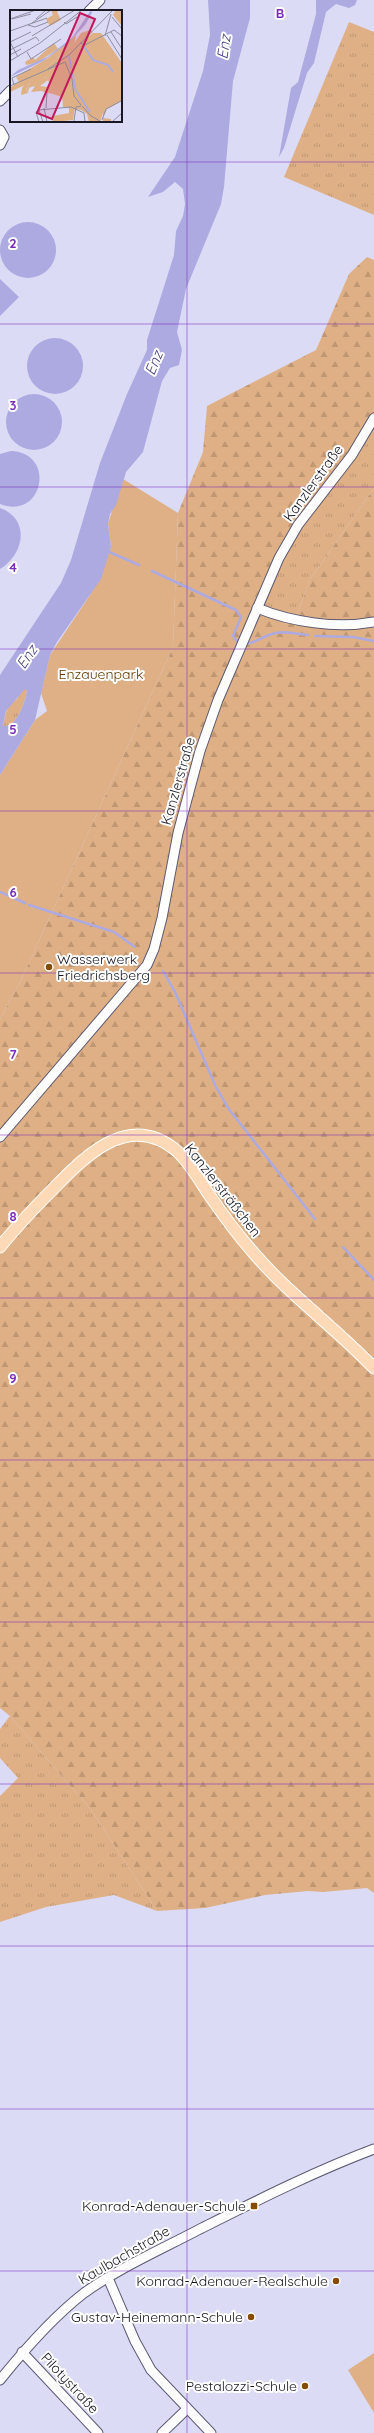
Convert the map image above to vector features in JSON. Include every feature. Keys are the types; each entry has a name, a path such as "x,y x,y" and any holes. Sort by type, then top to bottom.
{"main road":[{"name":"Kanzlersträßchen","path":"0,1247 44,1197 93,1151 124,1136 142,1136 156,1139 169,1146 186,1162 237,1233 265,1266 374,1368"}],"street":[{"path":"90,10 100,0"},
{"path":"0,101 10,91"},
{"path":"0,130 4,137 0,145"},
{"name":"Kanzlerstraße","path":"0,1137 147,965 156,943 178,833 200,750 218,700 279,558 298,525 352,455 374,418"},
{"path":"257,608 277,617 315,623 347,624 374,622"},
{"name":"Kaulbachstraße","path":"0,2380 22,2352 84,2294 108,2278 301,2178 374,2149"},
{"path":"108,2278 141,2355 151,2370 187,2409 212,2433"},
{"name":"Pilotystraße","path":"22,2352 98,2433"},
{"path":"162,2433 187,2409"}],"green space":[{"path":"349,22 374,32 374,215 284,177"},
{"path":"367,257 374,260 374,418 298,525 257,608 296,618 309,581 374,488 374,1893 367,1888 323,1892 308,1891 265,1895 205,1908 157,1911 92,1811 10,1716 0,1708 0,1019 21,980 173,647 178,513 203,452 207,406 316,350 349,274"},
{"path":"374,418 374,488 309,581 296,618 257,608 279,558"},
{"name":"Enzauenpark","path":"123,479 178,513 173,647 21,980 0,1019 0,775 35,720 47,711 41,693 50,655 90,595 107,557 111,547 108,523"},
{"path":"25,688 27,691 20,713 12,723 8,726 3,726 6,712 12,701 16,700"},
{"path":"10,1716 92,1811 157,1911 114,1895 46,1907 0,1922 0,1796 18,1778 0,1758 0,1729"},
{"path":"374,2353 374,2413 348,2370"}],"water":[{"name":"Enz","path":"208,0 250,0 250,18 233,81 224,187 221,204 186,289 177,332 182,350 179,365 170,368 162,381 143,452 126,472 116,505 110,514 108,523 111,547 101,579 57,642 50,655 35,720 0,775 0,675 61,583 71,560 100,463 127,394 147,350 147,340 174,255 176,231 183,216 185,204 183,189 175,182 163,192 148,197 175,157 203,71 210,35","holes":["25,689 27,691 20,713 16,719 8,726 3,726 6,711"]},
{"path":"316,0 357,0 355,5 349,8 336,4 326,12 314,63 307,73 284,148 279,157 291,88 298,82 316,14"},
{"path":"28,222 39,224 48,230 54,239 56,250 54,261 48,270 39,276 28,278 17,276 8,270 2,261 0,250 2,239 8,230 17,224"},
{"path":"0,279 19,297 0,316"},
{"path":"55,338 66,340 75,346 81,355 83,366 81,377 75,386 66,392 55,394 44,392 35,386 29,377 27,366 29,355 35,346 44,340"},
{"path":"34,394 45,396 54,402 60,411 62,422 60,433 54,442 45,448 34,450 23,448 14,442 8,433 6,422 8,411 14,402 23,396"},
{"path":"11,451 25,455 35,463 39,473 39,485 35,495 26,503 15,507 0,504 0,454"},
{"path":"0,508 10,513 16,520 20,528 21,537 19,546 14,555 8,563 0,569"}],"waterway":[{"path":"107,551 139,565"},
{"path":"152,571 236,610 241,617 233,636 237,641"},
{"path":"245,644 276,633 285,632 308,635"},
{"path":"315,636 353,637 374,641"},
{"path":"0,892 25,903"},
{"path":"29,905 114,932 135,947"},
{"path":"163,971 175,992 215,1085 228,1108 315,1219"},
{"path":"343,1247 374,1280"}],"place":[{"name":"Wasserwerk Friedrichsberg","path":"49,967"},
{"name":"Konrad-Adenauer-Schule","path":"254,2206"},
{"name":"Konrad-Adenauer-Realschule","path":"336,2281"},
{"name":"Gustav-Heinemann-Schule","path":"251,2317"},
{"name":"Pestalozzi-Schule","path":"305,2386"}]}
